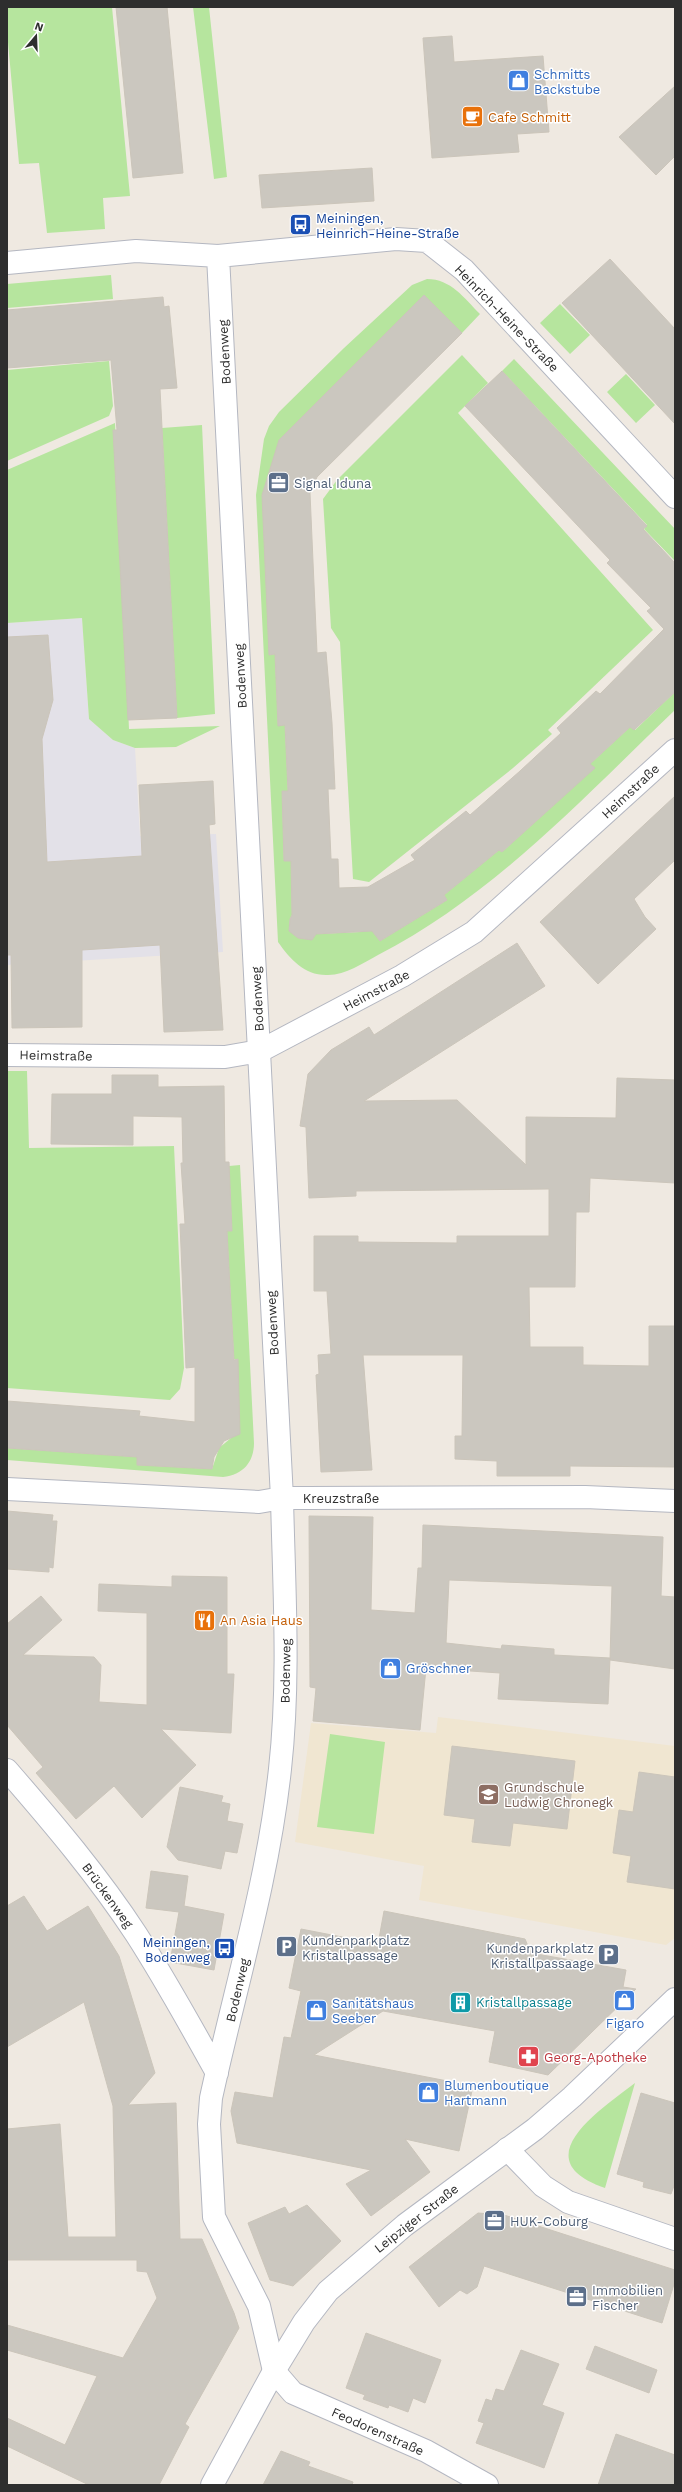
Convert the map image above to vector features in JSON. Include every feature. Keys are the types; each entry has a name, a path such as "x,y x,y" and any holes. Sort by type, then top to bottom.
{"street":[{"name":"Heinrich-Heine-Straße","path":"7,263 136,251 218,256 396,239 427,241 464,270 675,497"},
{"name":"Bodenweg","path":"218,256 282,1498 286,1650 284,1723 280,1770 262,1877 217,2073 209,2124 214,2217 259,2306 274,2371"},
{"name":"Heimstraße","path":"7,1055 225,1057 260,1051 402,976 474,932 675,750"},
{"name":"Kreuzstraße","path":"7,1489 259,1502 282,1498 584,1497 675,1501"},
{"name":"Brückenweg","path":"7,1770 67,1839 136,1934 188,2020 217,2073"},
{"name":"Leipziger Straße","path":"212,2485 274,2371 304,2322 328,2291 405,2224 507,2149 572,2097 675,1999"},
{"path":"507,2149 543,2186 568,2202 675,2239"},
{"name":"Feodorenstraße","path":"274,2371 293,2393 426,2451 487,2485"}],"shaded area":[{"path":"82,618 89,719 113,740 135,748 140,836 216,834 223,952 7,965 7,623"},
{"name":"Grundschule Ludwig Chronegk","path":"438,1717 675,1746 675,1938 666,1945 419,1900 424,1866 295,1842 311,1723 436,1733"}],"green space":[{"path":"7,7 112,7 130,196 103,198 105,229 47,233 39,163 19,164 7,31"},
{"path":"193,7 209,7 227,177 214,179"},
{"path":"111,275 113,299 7,308 7,284"},
{"path":"427,279 443,282 450,286 463,296 480,314 462,333 424,295 279,440 269,655 275,654 278,725 285,725 288,791 282,791 284,861 291,861 292,915 289,930 298,938 312,939 316,934 360,932 370,928 380,941 447,900 444,895 499,850 502,852 594,768 590,764 630,727 635,730 675,692 675,710 571,811 498,875 460,904 420,931 366,962 341,973 320,975 312,973 299,965 278,942 256,495 264,439 269,426 279,412 344,348 412,285"},
{"path":"560,304 590,335 570,354 540,323"},
{"path":"462,355 488,383 458,413 653,630 548,730 552,734 513,768 369,882 353,879 340,642 331,628 323,499 337,480"},
{"path":"514,359 675,529 675,561 644,529 647,525 502,371"},
{"path":"109,361 113,406 109,416 7,461 7,370"},
{"path":"626,374 655,405 636,423 607,392"},
{"path":"115,423 129,729 220,726 176,747 135,748 113,740 89,719 82,618 7,623 7,470"},
{"path":"202,425 215,714 177,718 162,428"},
{"path":"7,1071 27,1071 29,1148 174,1146 184,1368 180,1389 170,1400 7,1388"},
{"path":"240,1165 254,1443 252,1456 246,1466 236,1474 223,1477 7,1460 7,1448 137,1457 137,1465 212,1469 219,1448 231,1438 238,1359 234,1359 227,1231 232,1231 229,1166"},
{"path":"330,1734 385,1742 374,1834 317,1827"},
{"path":"635,2083 605,2188 581,2177 570,2164 569,2150 576,2135 589,2121 604,2107"}],"building":[{"path":"116,7 167,7 183,173 133,178"},
{"path":"452,36 454,62 543,56 549,132 517,134 519,152 432,158 423,38"},
{"path":"675,86 675,156 656,175 619,137"},
{"path":"372,168 374,201 262,208 259,175"},
{"path":"610,259 675,329 675,424 562,303"},
{"path":"424,295 462,333 317,477 310,493 317,653 326,652 332,723 335,789 328,789 331,859 338,859 339,888 368,887 415,860 411,855 466,811 470,815 520,771 561,733 557,728 596,691 600,694 664,629 647,611 651,608 607,563 610,560 465,406 502,371 647,526 643,529 675,563 675,692 634,730 630,727 590,764 595,768 502,852 499,850 444,895 447,900 380,941 372,931 316,934 312,940 298,938 289,931 290,919 292,915 291,861 284,861 282,791 288,791 285,725 278,726 275,654 269,655 262,495 279,440"},
{"path":"163,297 164,307 169,306 177,388 160,389 177,718 128,720 113,430 117,430 111,360 7,368 7,310"},
{"path":"48,635 53,700 42,739 47,862 142,856 139,785 213,781 215,824 209,825 223,1030 164,1032 160,945 82,950 82,1027 12,1028 11,955 7,955 7,637"},
{"path":"675,796 675,860 634,899 645,917 656,929 598,984 540,922"},
{"path":"517,943 545,986 364,1101 457,1100 526,1165 526,1117 616,1118 617,1078 675,1080 675,1183 590,1178 589,1212 576,1212 575,1287 529,1287 530,1347 583,1347 583,1365 649,1366 649,1326 675,1326 675,1467 570,1466 570,1476 497,1476 497,1461 455,1459 455,1436 462,1436 463,1355 363,1355 372,1470 321,1472 316,1375 319,1374 318,1355 331,1354 327,1291 314,1291 314,1236 358,1236 358,1242 457,1243 457,1236 549,1236 549,1189 356,1191 356,1196 309,1198 306,1127 300,1126 308,1074 331,1050 369,1027 374,1035"},
{"path":"112,1075 158,1075 158,1087 224,1086 225,1162 229,1162 232,1231 227,1231 234,1360 238,1359 240,1434 224,1441 214,1457 212,1469 137,1465 137,1457 7,1448 7,1401 140,1411 139,1416 195,1422 195,1367 186,1368 180,1224 185,1224 181,1163 183,1163 182,1117 133,1116 133,1145 51,1144 52,1094 112,1094"},
{"path":"7,1511 53,1515 52,1521 57,1521 53,1568 49,1567 49,1572 7,1569"},
{"path":"309,1516 373,1517 371,1610 415,1613 418,1568 422,1568 423,1525 663,1537 661,1596 675,1597 675,1669 610,1660 612,1586 449,1580 446,1643 501,1649 502,1645 554,1649 554,1655 610,1658 608,1704 498,1699 500,1673 426,1668 420,1730 313,1721 316,1688 310,1687"},
{"path":"172,1576 227,1577 227,1674 234,1674 231,1733 161,1729 196,1765 142,1818 114,1786 76,1819 36,1773 43,1767 7,1725 7,1624 41,1596 62,1620 23,1655 94,1657 101,1665 99,1702 147,1705 147,1613 98,1611 99,1584 172,1587"},
{"path":"452,1746 575,1761 567,1829 513,1823 510,1846 472,1842 475,1819 444,1815"},
{"path":"639,1772 675,1777 675,1889 627,1882 631,1856 613,1853 619,1810 633,1812"},
{"path":"180,1787 223,1796 221,1802 230,1804 227,1821 243,1824 237,1853 225,1851 221,1869 178,1860 167,1847"},
{"path":"151,1871 188,1876 184,1906 224,1914 214,1970 170,1962 179,1912 146,1908"},
{"path":"24,1896 47,1931 88,1906 119,1956 155,2073 128,2105 176,2103 180,2239 202,2239 239,2328 185,2424 189,2427 159,2485 89,2485 7,2446 7,2418 65,2445 97,2376 7,2350 7,2325 123,2358 157,2298 147,2272 137,2271 137,2260 7,2260 7,2129 60,2124 68,2237 116,2237 113,2106 84,2002 7,2047 7,1906"},
{"name":"Kristallpassage","path":"384,1911 525,1939 531,1953 626,1970 623,1987 636,1989 548,2075 489,2062 495,2031 383,2011 314,2055 473,2086 459,2151 405,2139 430,2172 371,2216 346,2184 371,2170 237,2143 231,2111 235,2092 273,2098 284,2037 291,2038 301,1991 289,1988 301,1929 378,1944"},
{"path":"641,2093 675,2103 675,2183 671,2194 643,2187 644,2182 617,2174"},
{"path":"307,2205 341,2241 293,2286 270,2280 248,2223 285,2207 289,2214"},
{"path":"478,2213 504,2215 675,2270 675,2281 662,2323 484,2266 477,2287 467,2294 460,2290 439,2307 409,2267"},
{"path":"366,2333 441,2360 425,2403 413,2398 408,2412 389,2405 388,2408 363,2399 365,2395 346,2388"},
{"path":"595,2346 657,2370 649,2393 586,2369"},
{"path":"521,2350 559,2364 542,2405 564,2413 544,2468 476,2443 484,2423 478,2421 486,2399 492,2401 496,2389 504,2391"},
{"path":"616,2434 675,2455 675,2485 598,2485"},
{"path":"281,2451 310,2462 308,2466 353,2482 352,2485 263,2485"}],"place":[{"name":"Schmitts Backstube","path":"518,81"},
{"name":"Cafe Schmitt","path":"473,117"},
{"name":"Meiningen, Heinrich-Heine-Straße","path":"300,225"},
{"name":"Signal Iduna","path":"278,483"},
{"name":"An Asia Haus","path":"204,1620"},
{"name":"Gröschner","path":"390,1668"},
{"name":"Grundschule Ludwig Chronegk","path":"488,1794"},
{"name":"Kundenparkplatz Kristallpassage","path":"286,1947"},
{"name":"Meiningen, Bodenweg","path":"225,1949"},
{"name":"Kundenparkplatz Kristallpassaage","path":"609,1955"},
{"name":"Figaro","path":"625,2001"},
{"name":"Kristallpassage","path":"460,2002"},
{"name":"Sanitätshaus Seeber","path":"316,2010"},
{"name":"Georg-Apotheke","path":"529,2057"},
{"name":"Blumenboutique Hartmann","path":"429,2092"},
{"name":"HUK-Coburg","path":"495,2221"},
{"name":"Immobilien Fischer","path":"577,2297"}]}
